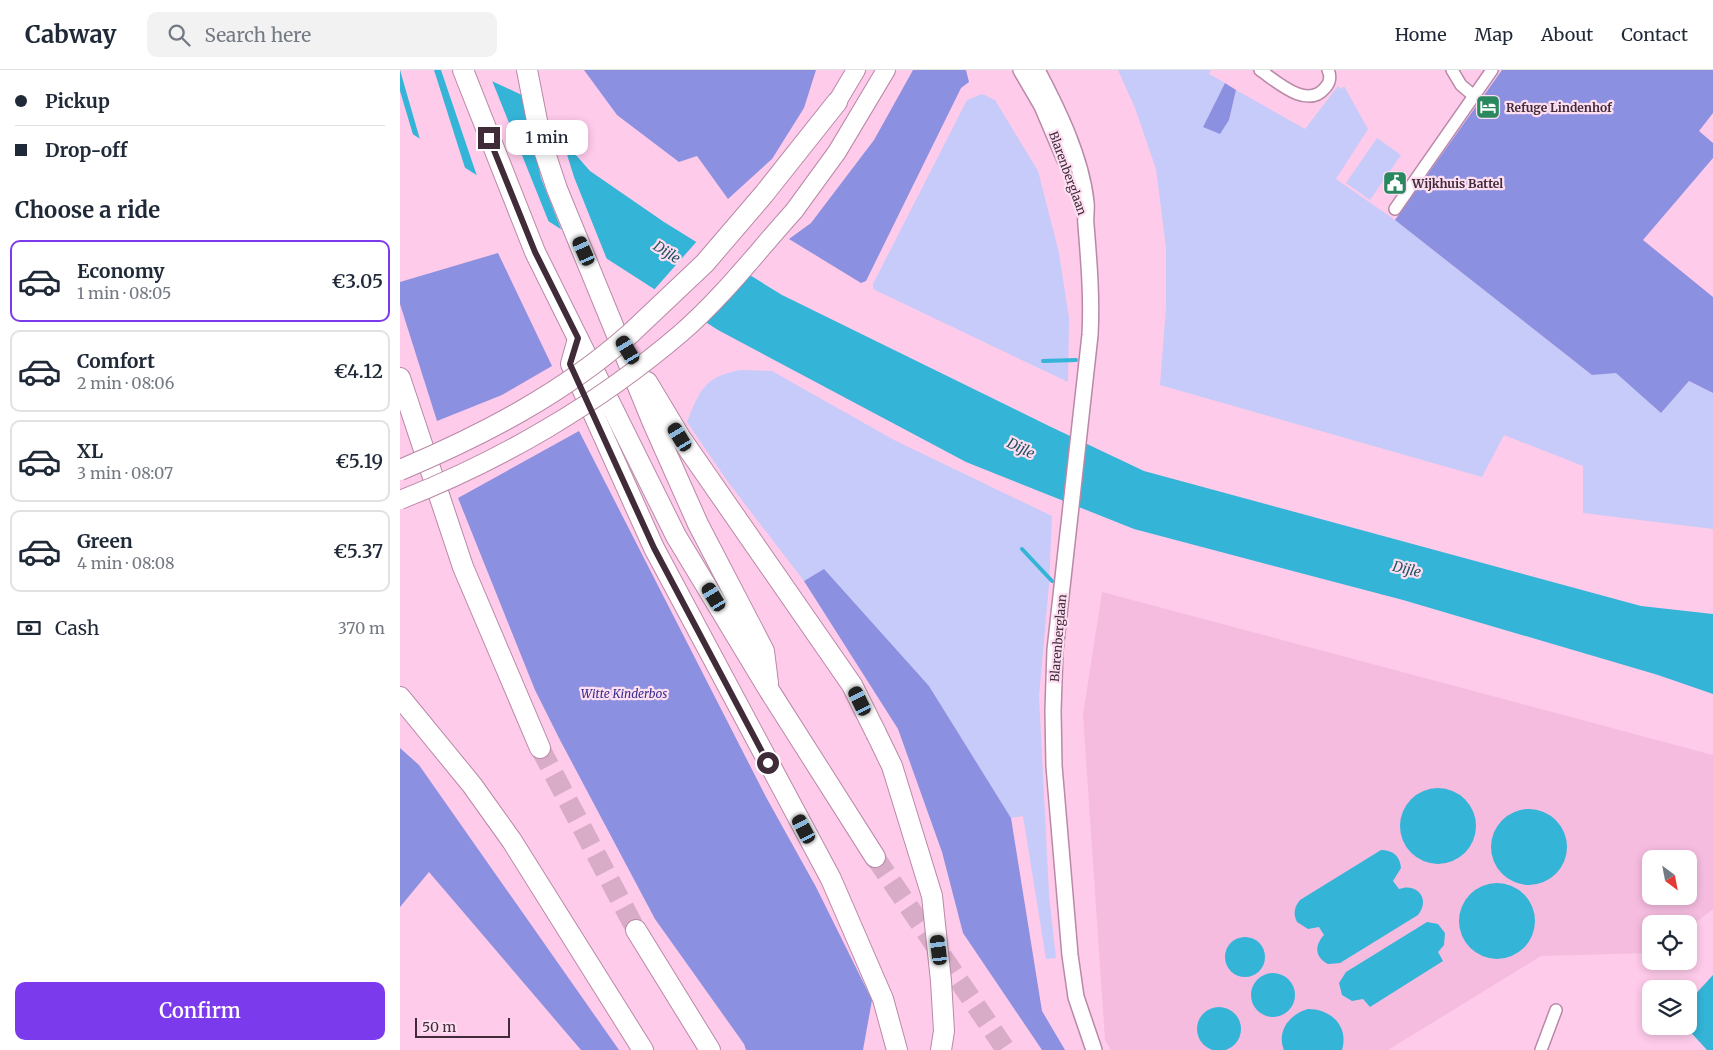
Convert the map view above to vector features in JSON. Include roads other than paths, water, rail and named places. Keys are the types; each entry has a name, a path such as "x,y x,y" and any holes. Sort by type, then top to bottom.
{"highway":[{"path":"463,70 535,252 676,536 769,690 875,857"},
{"path":"527,70 541,141 557,189 653,423 698,524 764,651 769,690"},
{"path":"400,470 461,445 506,420 603,358 705,264 764,194 837,102"},
{"path":"613,324 680,437 852,685 892,766 932,896 944,1032 941,1050"},
{"path":"578,338 570,364 654,548 831,879 883,999 897,1050"},
{"path":"400,378 463,567 540,748"},
{"path":"400,697 472,785 512,841 643,1050"},
{"path":"400,711 439,746"},
{"path":"636,930 710,1050"}],"main road":[{"path":"837,102 847,70"},
{"path":"837,102 856,70"},
{"path":"400,500 464,473 520,443 624,377 681,333 727,286 794,211 837,152 886,70"}],"street":[{"name":"Blarenberglaan","path":"1020,70 1042,106 1059,143 1086,223"},
{"name":"Blarenberglaan","path":"1037,70 1065,129 1080,174 1086,202 1092,295 1086,373 1056,650 1053,711 1054,766 1070,955 1076,998 1094,1050"},
{"path":"1260,70 1296,94 1309,97 1325,89 1329,82 1328,70"},
{"path":"1452,70 1461,85 1474,96"},
{"path":"1395,209 1492,70"},
{"path":"1541,1050 1556,1010"}],"water":[{"name":"Dijle","path":"400,70 468,70 524,96 590,171 664,222 782,295 1144,471 1641,606 1713,614 1713,694 1658,675 1403,600 1134,529 966,462 718,330 400,126"},
{"path":"1438,788 1452,791 1465,799 1473,812 1476,826 1473,840 1465,853 1452,861 1438,864 1424,861 1411,853 1403,840 1400,826 1403,812 1411,799 1424,791"},
{"path":"1529,809 1543,812 1556,820 1564,833 1567,847 1564,861 1556,874 1543,882 1529,885 1515,882 1502,874 1494,861 1491,847 1494,833 1502,820 1515,812"},
{"path":"1381,850 1395,854 1401,868 1393,881 1399,889 1406,887 1420,893 1423,903 1422,909 1418,915 1340,963 1328,964 1320,958 1317,951 1317,947 1324,935 1319,927 1308,929 1297,922 1295,916 1296,905 1300,900"},
{"path":"1497,883 1511,886 1524,894 1532,907 1535,921 1532,935 1524,948 1511,956 1497,959 1483,956 1470,948 1462,935 1459,921 1462,907 1470,894 1483,886"},
{"path":"1427,922 1438,924 1445,933 1444,945 1438,952 1443,961 1370,1007 1363,999 1352,1001 1342,995 1339,983 1346,972"},
{"path":"1245,937 1259,943 1265,957 1259,971 1245,977 1231,971 1225,957 1231,943"},
{"path":"1273,973 1285,977 1291,983 1295,995 1291,1007 1285,1013 1273,1017 1261,1013 1255,1007 1251,995 1255,983 1261,977"},
{"path":"1713,975 1713,1050 1707,1050 1693,1035 1697,1035 1697,994"},
{"path":"1219,1007 1231,1011 1237,1017 1241,1029 1237,1041 1231,1047 1219,1051 1207,1047 1201,1041 1197,1029 1201,1017 1207,1011"},
{"path":"1308,1009 1324,1012 1336,1020 1343,1033 1342,1050 1284,1050 1282,1036 1286,1024 1301,1011"}],"waterway":[{"path":"1043,361 1076,360"},
{"path":"1022,549 1052,581"}],"tunnel":[{"path":"540,748 636,930"},
{"path":"875,857 1006,1050"}],"place":[{"name":"Refuge Lindenhof","path":"1488,107"},
{"name":"Wijkhuis Battel","path":"1395,183"}],"park label":[{"name":"Witte Kinderbos","path":"624,693"}]}
